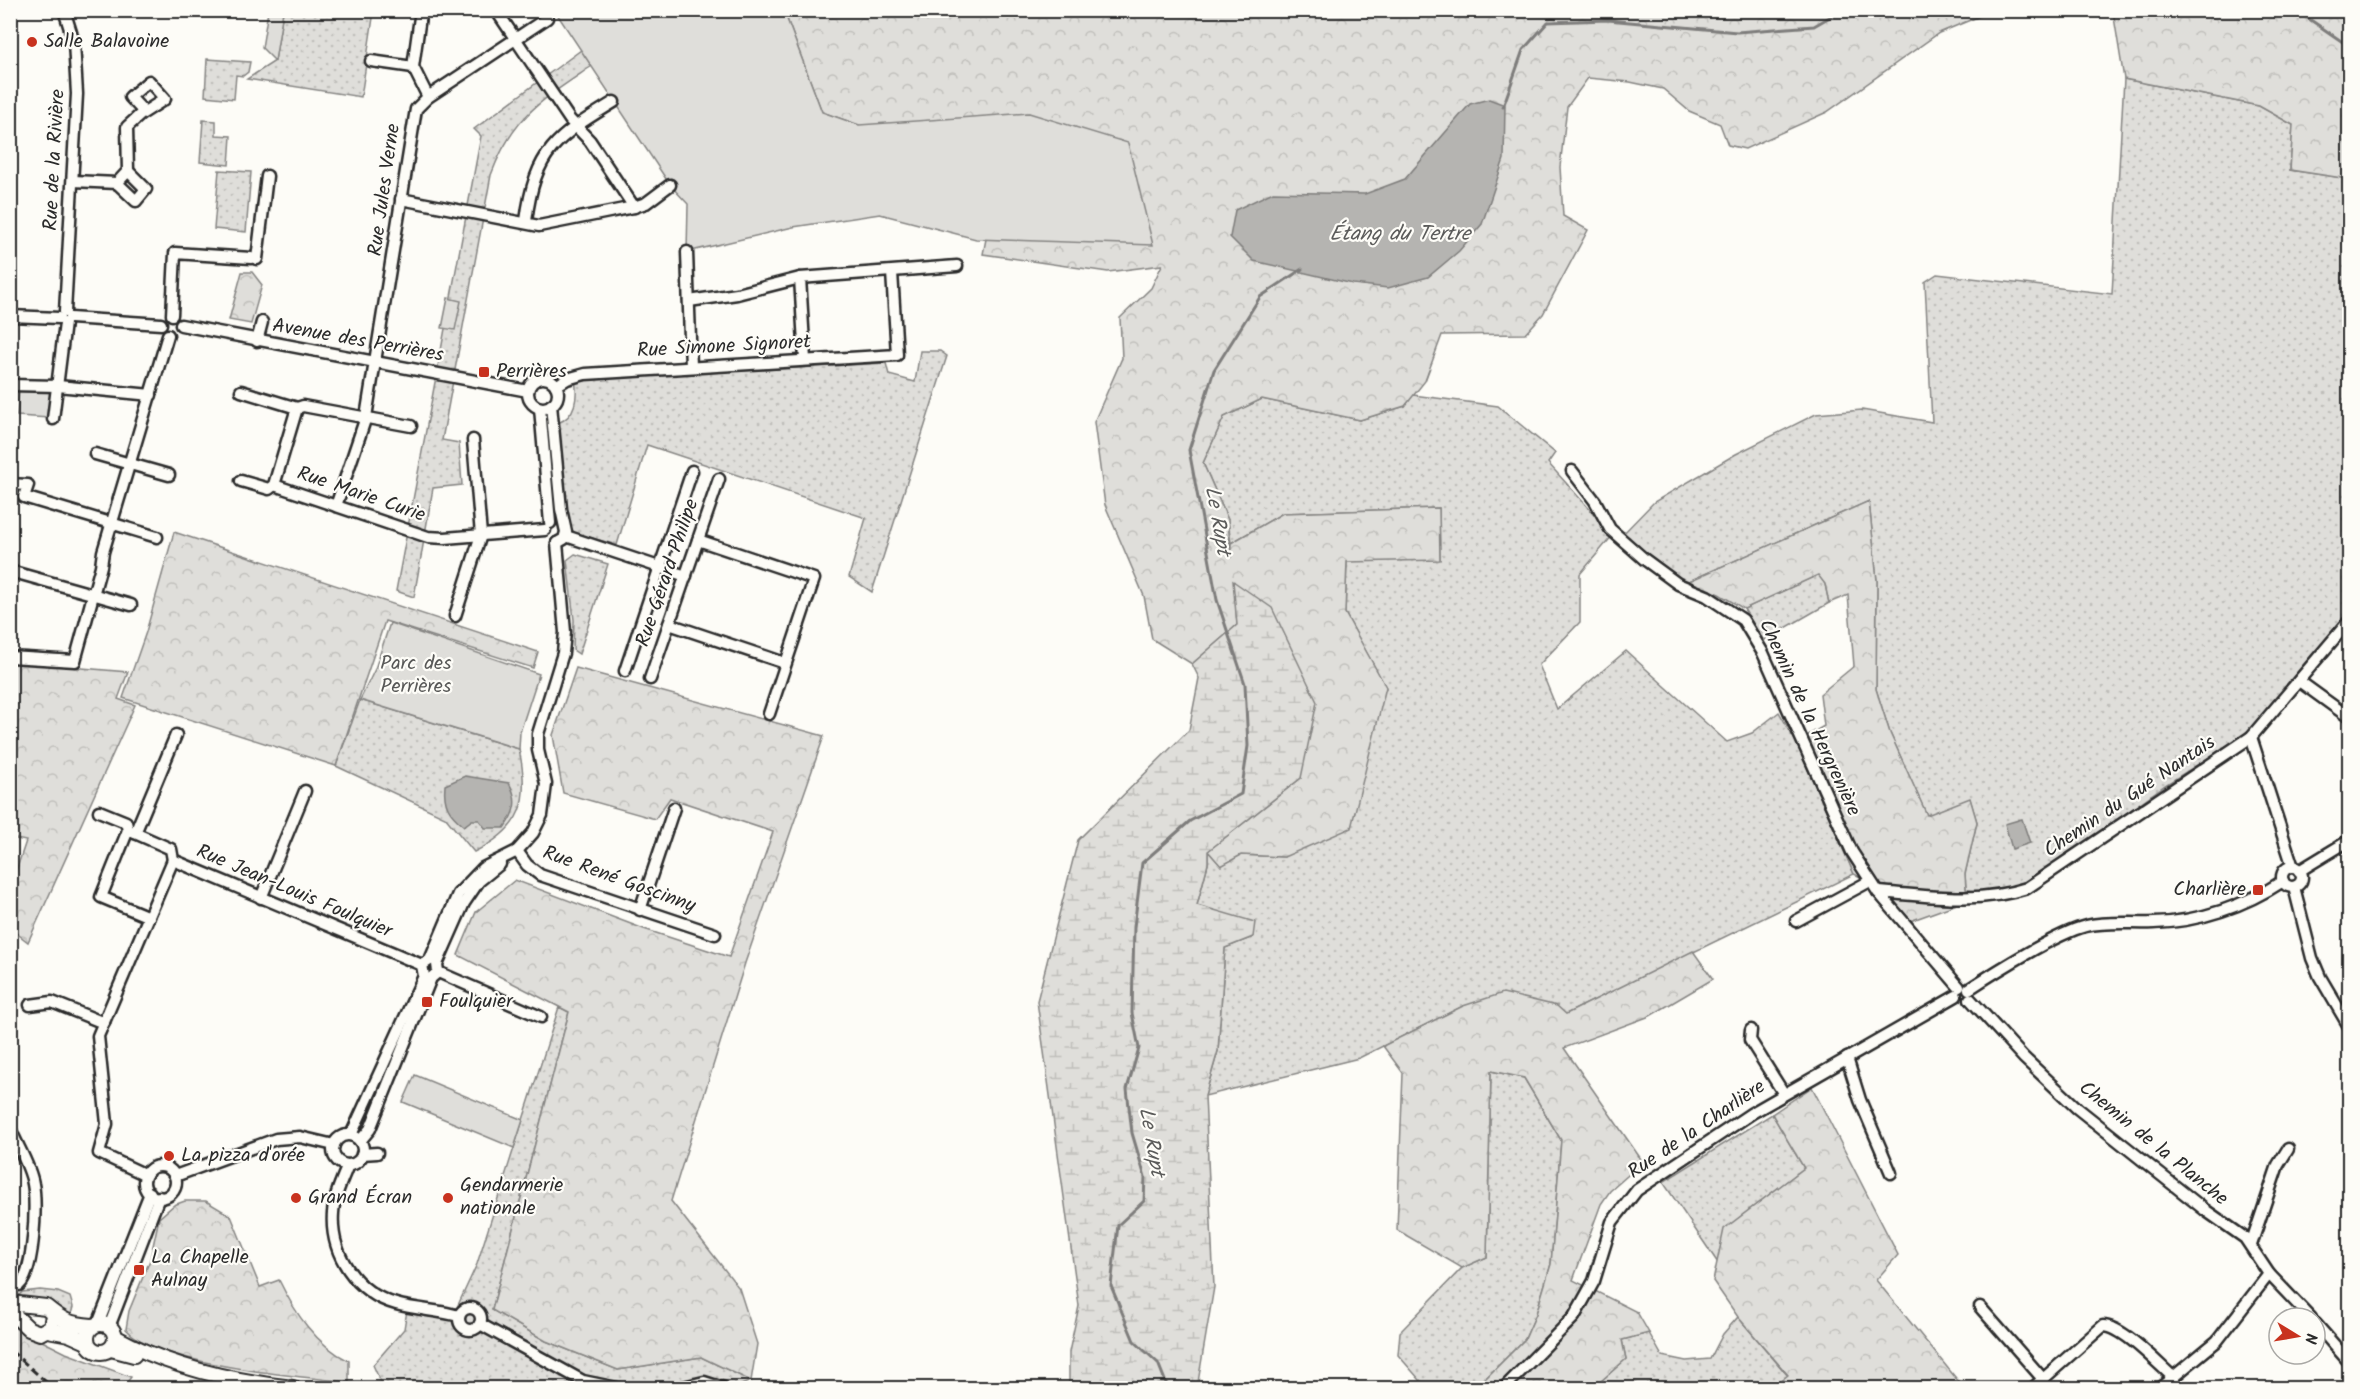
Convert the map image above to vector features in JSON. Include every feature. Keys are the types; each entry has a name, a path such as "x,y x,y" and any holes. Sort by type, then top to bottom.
{"main road":[{"path":"10,1303 46,1307 53,1315 72,1324 105,1333 205,1379 293,1389"},
{"path":"26,1324 27,1314 33,1307"},
{"path":"10,1311 34,1333 48,1330 69,1334 87,1342 96,1352 105,1333"},
{"path":"48,1330 51,1327 53,1315"},
{"path":"87,1342 105,1333"}],"street":[{"name":"Rue de la Rivière","path":"53,419 65,318 73,181 76,63 74,42 64,10"},
{"path":"421,10 413,68 428,97"},
{"path":"496,10 575,126 590,141 634,207"},
{"name":"Rue Jules Verne","path":"336,506 366,417 412,121 419,104 547,18"},
{"path":"371,61 413,68"},
{"path":"526,221 532,188 542,160 559,138 614,102"},
{"path":"73,181 117,183 136,201 146,189 128,171 127,127 144,112"},
{"path":"117,183 128,171"},
{"path":"172,315 175,253 254,259 267,176"},
{"path":"401,199 526,221 539,226 634,207 646,203 670,185"},
{"path":"687,252 691,367"},
{"path":"689,301 737,294 800,278 957,266"},
{"name":"Rue Simone Signoret","path":"556,386 567,379 585,374 897,355 892,272"},
{"path":"800,278 805,360"},
{"path":"172,315 181,325 178,332 168,335 162,331 161,324 165,317 172,315"},
{"path":"10,316 161,324"},
{"path":"257,341 262,322"},
{"name":"Avenue des Perrières","path":"181,325 528,391"},
{"path":"10,657 75,661 112,524 168,335"},
{"path":"546,407 531,402 528,391 533,382 543,378 556,386 557,397 546,407 547,538 562,535"},
{"path":"10,385 58,386 151,395"},
{"path":"241,392 297,408 303,406 411,426"},
{"path":"334,1145 344,1136 356,1138 370,1129 458,894 483,868 517,851 537,825 545,804 545,773 538,750 538,734 563,653 565,632 562,535 546,407"},
{"path":"274,485 297,408"},
{"path":"455,616 481,535 473,440"},
{"path":"94,454 169,475"},
{"path":"625,671 692,471"},
{"name":"Chemin de la Hergrenière","path":"1572,471 1595,501 1610,529 1644,559 1678,584 1707,596 1743,620 1763,653 1852,852 1878,892 1963,993"},
{"name":"Rue Gérard Philipe","path":"650,679 719,479"},
{"name":"Rue Marie Curie","path":"241,481 269,489 274,485 428,537 481,535 548,527 557,522 562,535 686,576"},
{"path":"10,484 28,485 24,497 157,537"},
{"path":"698,540 814,579 769,714"},
{"path":"10,571 131,606"},
{"name":"Chemin du Gué Nantais","path":"1878,892 1975,899 2008,894 2027,888 2251,737 2349,621"},
{"path":"669,624 785,663"},
{"path":"2299,681 2349,718"},
{"path":"149,916 101,897 176,735"},
{"path":"2251,737 2300,882 2294,887"},
{"path":"261,898 305,791"},
{"path":"640,910 675,808"},
{"path":"99,811 126,822 132,832 171,849 172,861"},
{"path":"2349,840 2296,869 2284,871 2283,881 2294,887 2312,958 2320,977 2349,1028"},
{"name":"Rue René Goscinny","path":"517,851 527,866 540,875 715,934"},
{"name":"Rue Jean-Louis Foulquier","path":"146,1175 99,1153 106,1125 98,1036 172,861 541,1017"},
{"path":"1796,921 1870,881"},
{"name":"Rue de la Charlière","path":"1504,1389 1555,1339 1580,1307 1594,1281 1612,1222 1628,1199 1655,1176 1784,1094 2076,929 2096,924 2172,922 2196,918 2224,910 2283,881"},
{"name":"Chemin de la Planche","path":"1963,993 2024,1058 2077,1108 2251,1245 2269,1274 2300,1306"},
{"path":"30,1005 52,1002 104,1023"},
{"path":"1751,1030 1750,1040 1784,1094"},
{"path":"1847,1058 1860,1100 1891,1173"},
{"path":"10,1128 30,1173 34,1192 30,1256 23,1282 10,1283"},
{"path":"175,1176 276,1139 300,1137 334,1145"},
{"path":"356,1138 363,1154"},
{"path":"334,1145 336,1158 348,1165"},
{"path":"2251,1245 2278,1165 2288,1149"},
{"path":"363,1154 377,1153"},
{"path":"363,1154 359,1160 348,1165 336,1196 333,1229 341,1259 351,1275 376,1297 396,1304 459,1316 464,1328 471,1330 480,1324 583,1381 617,1389"},
{"path":"154,1195 145,1185 146,1175 153,1167 164,1166 175,1176"},
{"path":"154,1195 173,1191 175,1176"},
{"path":"105,1333 154,1195"},
{"path":"2160,1389 2217,1341 2269,1274"},
{"path":"1980,1307 2043,1379"},
{"path":"2033,1389 2103,1326 2112,1326 2174,1378"},
{"path":"2327,1337 2349,1363"},
{"path":"679,1389 704,1382 723,1389"}],"green space":[{"path":"268,11 283,11 275,61 262,48"},
{"path":"283,11 374,11 361,97 247,79 275,61"},
{"path":"555,11 784,11 822,112 859,125 1029,113 1128,143 1153,245 976,239 880,214 793,227 687,252 688,204 670,185"},
{"path":"784,11 1992,11 1939,33 1827,112 1745,149 1728,145 1720,124 1689,111 1663,89 1630,82 1588,78 1567,107 1560,167 1563,216 1588,230 1543,314 1525,334 1442,335 1425,381 1405,406 1360,420 1262,399 1224,417 1203,463 1228,520 1231,558 1231,543 1283,513 1439,508 1440,560 1347,562 1345,613 1386,687 1351,828 1284,857 1241,855 1221,866 1208,851 1301,778 1234,581 1237,625 1192,664 1152,639 1144,596 1105,505 1094,422 1122,358 1120,318 1151,288 1162,265 1108,272 983,254 988,229 859,125 822,112"},
{"path":"2113,11 2349,11 2349,179 2290,170 2293,125 2259,106 2124,79"},
{"path":"581,50 592,66 531,111 509,138 491,175 442,440 459,443 462,485 433,488 414,597 396,591 481,136 474,129"},
{"path":"207,59 250,62 248,72 243,76 236,75 234,99 205,96"},
{"path":"2124,79 2259,106 2293,125 2290,170 2349,179 2349,614 2248,733 2165,785 2046,871 2013,888 1982,895 1966,890 1965,874 1977,822 1970,799 1927,816 1890,733 1876,689 1877,581 1869,501 1687,582 1618,539 1654,502 1736,454 1816,414 1862,410 1932,422 1925,282 1937,274 2112,294"},
{"path":"203,120 216,121 216,135 231,136 229,165 200,162"},
{"path":"219,170 251,172 246,232 214,229"},
{"path":"242,272 252,272 262,285 251,324 229,320"},
{"path":"448,298 461,301 455,330 442,328"},
{"path":"920,351 940,351 947,356 872,592 849,577 866,518 647,445 617,545 574,533 565,518 558,423 569,416 572,411 576,393 575,380 886,363 889,375 915,382"},
{"path":"19,388 54,390 50,418 17,416"},
{"path":"1413,395 1498,406 1555,453 1548,463 1613,535 1580,574 1580,622 1539,665 1557,709 1626,651 1727,742 1752,733 1779,712 1796,742 1854,874 1566,1014 1463,1006 1359,1058 1205,1096 1218,1051 1225,948 1253,937 1197,905 1208,864 1208,851 1221,865 1241,855 1284,857 1386,688 1345,613 1347,561 1440,559 1439,508 1283,513 1231,543 1228,520 1203,463 1224,417 1262,399 1360,420 1405,406"},
{"path":"1869,501 1877,581 1876,689 1890,733 1927,815 1970,798 1977,822 1965,874 1966,889 1982,895 1910,921 1879,886 1854,874 1796,742 1824,726 1820,694 1854,666 1848,595 1829,603 1825,584 1818,575 1744,609 1719,594 1687,582"},
{"path":"174,532 538,652 533,668 385,621 336,766 123,698 146,632"},
{"path":"575,554 608,564 579,654 573,650 574,620 567,560"},
{"path":"1819,574 1825,584 1829,603 1763,641 1744,609"},
{"path":"1233,581 1272,608 1317,702 1301,778 1208,851 1208,864 1197,905 1255,922 1253,937 1225,948 1218,1051 1205,1096 1214,1287 1197,1388 1069,1388 1069,1352 1079,1306 1037,1001 1078,840 1189,730 1199,678 1192,664 1237,625"},
{"name":"Parc des Perrières","path":"390,623 539,674 520,732 519,749 360,700 375,669"},
{"path":"11,662 128,672 118,699 135,705 28,942 11,929 11,886 26,841 11,838"},
{"path":"576,668 824,736 745,963 671,1201 739,1288 757,1344 751,1381 701,1357 618,1370 546,1341 492,1310 569,1012 458,955 476,912 515,880 644,929 729,957 773,832 670,798 655,819 563,793 553,735"},
{"path":"360,700 519,749 524,784 523,798 513,823 490,843 474,852 445,817 336,766"},
{"path":"1693,951 1713,979 1650,1016 1564,1048 1643,1162 1610,1191 1601,1204 1573,1280 1637,1312 1649,1333 1622,1340 1626,1359 1593,1388 1476,1388 1525,1339 1536,1314 1551,1264 1561,1140 1524,1078 1491,1071 1487,1257 1462,1268 1397,1230 1403,1073 1383,1046 1463,1006 1503,993 1557,1006 1566,1014"},
{"path":"559,1007 569,1012 492,1310 546,1341 618,1370 701,1357 751,1381 734,1388 400,1388 382,1385 373,1365 404,1329 407,1310 452,1318 477,1264"},
{"path":"1491,1071 1524,1078 1561,1140 1551,1264 1536,1314 1525,1339 1476,1388 1427,1388 1398,1355 1400,1332 1462,1268 1487,1257"},
{"path":"415,1075 523,1120 514,1148 403,1102"},
{"path":"1812,1087 1898,1255 1876,1280 1964,1388 1772,1388 1788,1375 1738,1317 1713,1281 1724,1229 1804,1168 1772,1114"},
{"path":"1772,1114 1804,1168 1725,1229 1718,1263 1663,1182"},
{"path":"185,1201 206,1201 231,1216 260,1287 279,1280 299,1316 316,1337 349,1361 349,1382 265,1373 197,1360 167,1352 142,1341 126,1329 129,1311 150,1260 159,1218 174,1205"},
{"path":"40,1290 58,1292 70,1297 73,1307 70,1318 15,1300 22,1292"},
{"path":"1738,1317 1788,1376 1772,1388 1593,1388 1626,1359 1622,1340 1649,1333 1662,1356 1686,1361 1710,1359 1723,1334"},
{"path":"10,1325 66,1353 131,1377 123,1388 11,1388"}],"water":[{"name":"Étang du Tertre","path":"1489,99 1505,105 1504,159 1482,224 1459,251 1428,277 1388,288 1353,284 1254,261 1230,237 1235,210 1273,192 1365,194 1405,179 1470,104"},
{"path":"465,776 509,783 515,801 511,817 504,828 485,828 479,820 472,820 464,826 451,813 446,804 445,785"},
{"path":"2022,819 2030,843 2012,849 2005,824"}],"waterway":[{"name":"Le Rupt","path":"1503,107 1523,50 1548,22 1608,20 1737,32 1814,26 1842,10"},
{"name":"Le Rupt","path":"2296,10 2350,47"},
{"name":"Le Rupt","path":"1168,1388 1158,1363 1134,1341 1111,1286 1118,1225 1144,1201 1145,1177 1132,1133 1127,1089 1139,1048 1132,1013 1134,927 1142,863 1190,821 1241,794 1248,746 1245,684 1217,600 1189,450 1214,370 1260,297 1302,269"}],"railway":[{"path":"10,1350 53,1388"}],"place":[{"name":"Salle Balavoine","path":"32,42"},
{"name":"Perrières","path":"484,372"},
{"name":"Charlière","path":"2258,890"},
{"name":"Foulquier","path":"427,1002"},
{"name":"La pizza d'orée","path":"169,1156"},
{"name":"Grand Écran","path":"296,1198"},
{"name":"Gendarmerie nationale","path":"448,1198"},
{"name":"La Chapelle Aulnay","path":"139,1270"}]}
